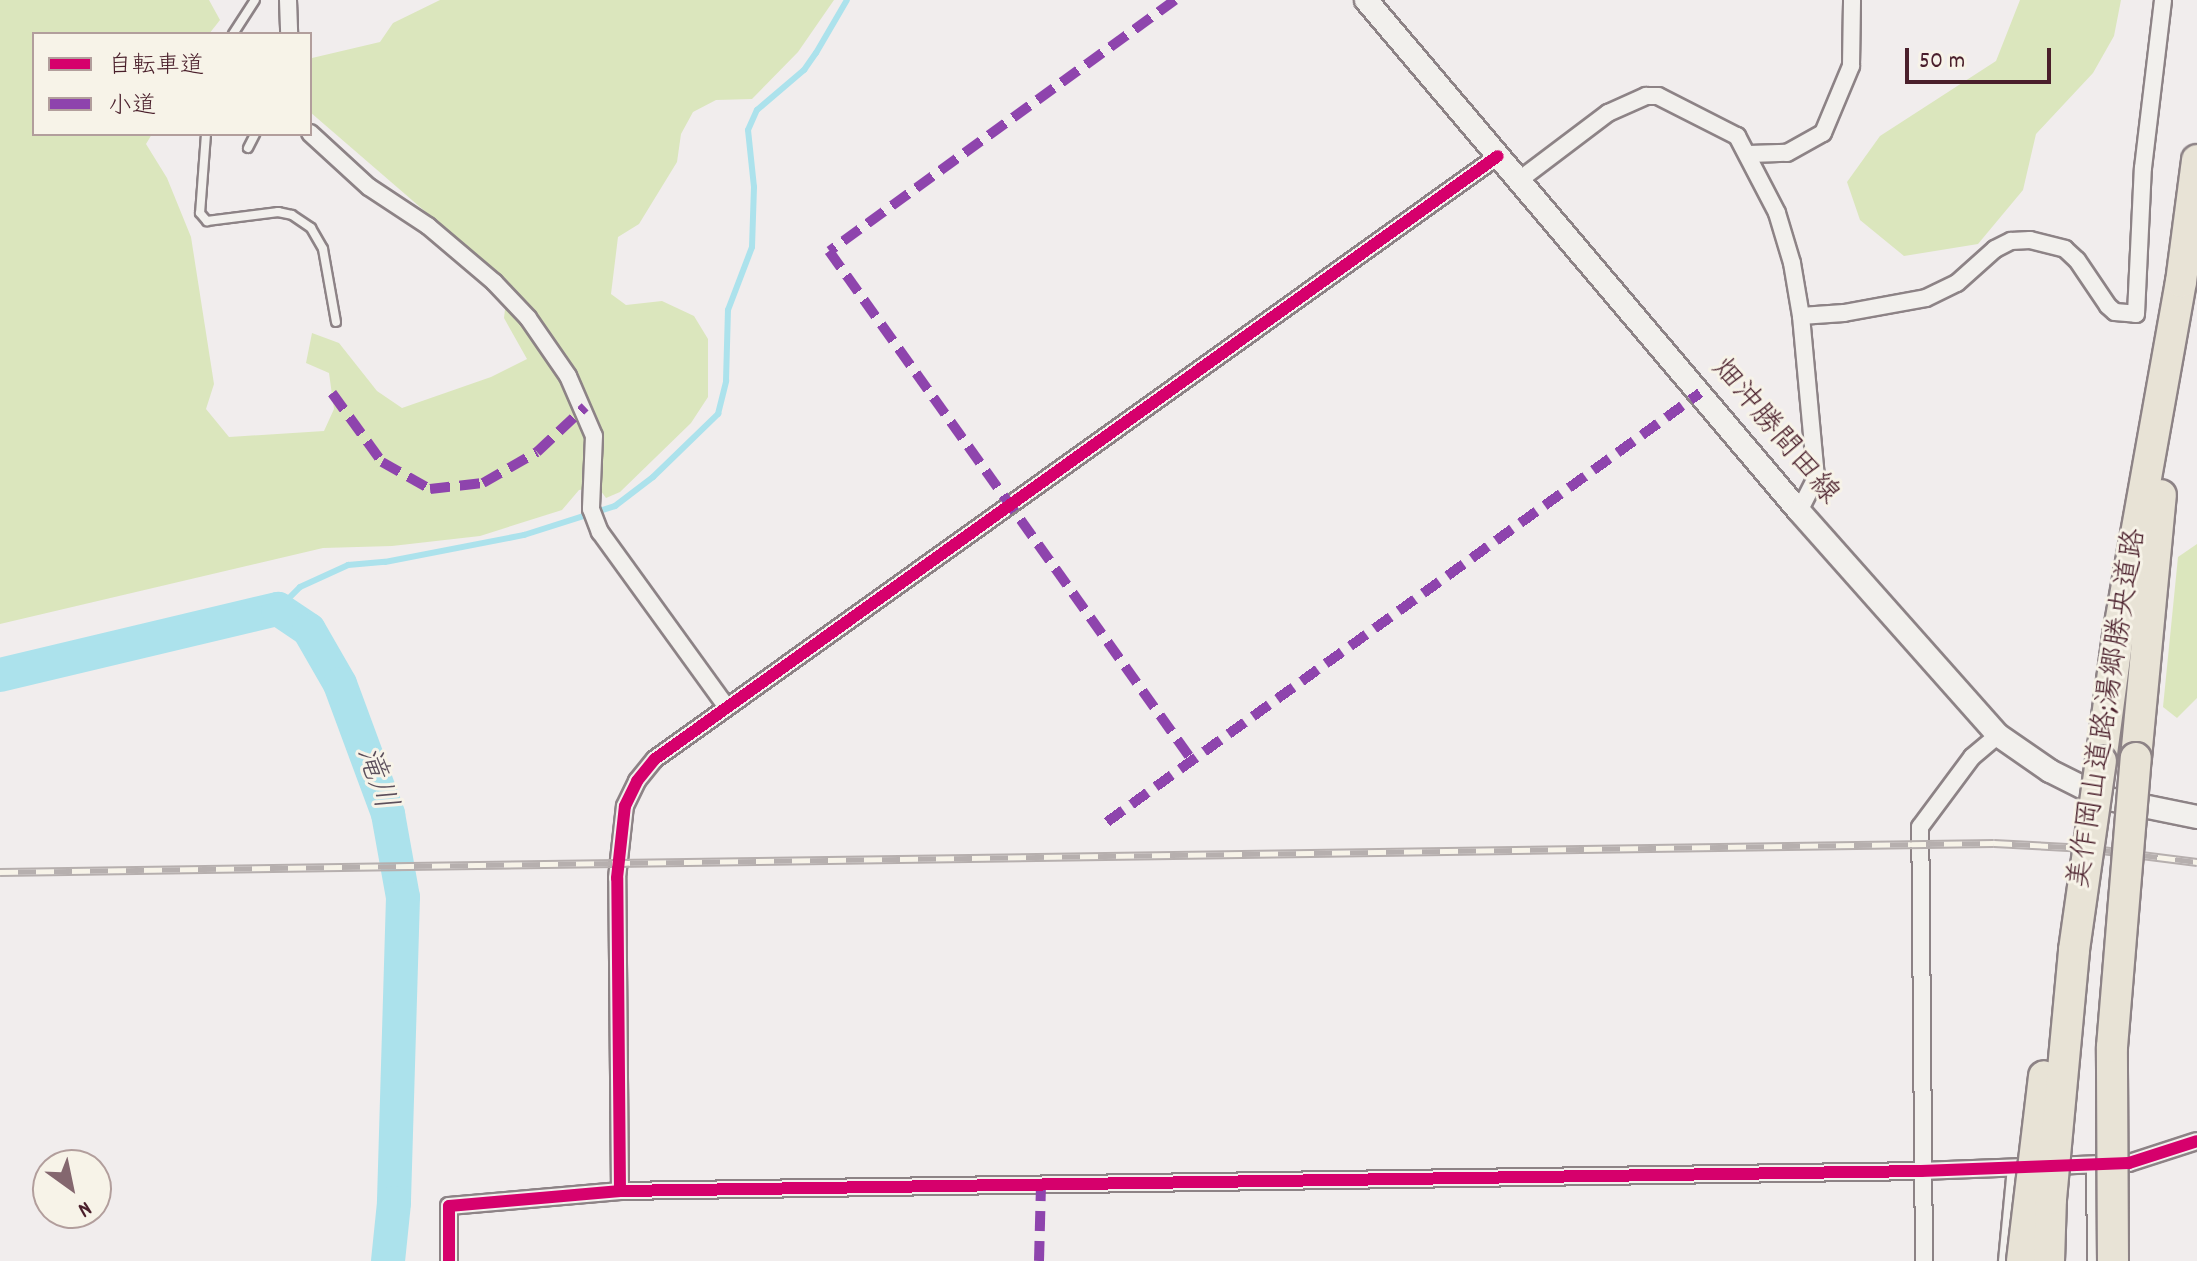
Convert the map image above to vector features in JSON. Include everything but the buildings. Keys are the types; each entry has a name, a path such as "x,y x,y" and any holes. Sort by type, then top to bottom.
{"highway":[{"name":"美作岡山道路;湯郷勝央道路","path":"2049,1261 2051,1199 2068,1014 2101,761 2118,635 2181,282 2197,160"},
{"path":"2113,1261 2112,1047 2181,282"},
{"path":"2022,1261 2042,1081 2068,1014"}],"main road":[{"name":"畑沖勝間田線","path":"1366,0 1799,511 1998,735 2050,771 2104,798 2197,817"}],"street":[{"path":"288,0 289,32"},
{"path":"1749,154 1787,153 1823,133 1851,66 1852,0"},
{"path":"1801,316 1844,313 1926,298 1957,283 1995,249 2011,241 2030,240 2065,249 2077,260 2108,306 2115,312 2136,314 2143,168 2163,0"},
{"path":"1518,181 1616,108 1646,96 1658,96 1727,129 1749,154 1777,213 1792,263 1801,316 1816,478 1799,511"},
{"path":"312,135 369,187 428,226 494,282 528,318 568,376 594,436 591,509 600,532 726,706"},
{"path":"620,1191 617,878 625,806 637,781 655,759 1498,156"},
{"path":"1924,1261 1920,827 1972,757 1998,735"},
{"path":"449,1261 449,1206 620,1191 2016,1168 2129,1163 2197,1141"},
{"path":"2095,1165 2096,1261"},
{"path":"2007,1261 2016,1168"}],"lane":[{"path":"234,32 255,0"},
{"path":"206,136 200,213 207,221 278,212 292,215 311,228 323,249 336,322"},
{"path":"248,148 254,136"}],"green space":[{"path":"0,0 209,0 220,20 211,32 32,32 32,136 151,136 146,144 167,178 191,237 214,384 206,409 229,437 324,431 334,409 329,373 306,363 312,333 339,343 377,391 402,408 491,377 527,359 504,318 508,283 312,114 312,58 380,42 393,23 440,0 834,0 798,52 752,99 716,100 693,112 681,134 677,162 639,224 618,237 611,294 626,305 662,301 694,316 708,339 708,397 691,423 620,492 606,498 598,487 579,490 562,510 480,536 392,546 323,548 0,624"},
{"path":"2020,0 2121,0 2114,36 2093,73 2036,134 2023,190 1978,244 1904,256 1860,220 1847,182 1880,136 1996,61"},
{"path":"2197,544 2197,698 2177,718 2163,707 2178,557"}],"waterway":[{"path":"278,609 300,587 348,565 385,562 524,535 615,506 653,477 718,414 726,381 728,310 752,247 754,187 748,130 757,110 804,70 847,0"},
{"name":"滝川","path":"0,675 278,609 309,630 340,684 388,814 403,897 394,1203 388,1261"}],"railway":[{"path":"0,872 1994,843 2086,848 2197,862"}],"marked path":[{"path":"1175,0 829,251 1194,763"},
{"path":"332,393 382,462 430,489 483,483 537,452 585,407"},
{"path":"1107,822 1700,393"},
{"path":"1039,1261 1041,1185"}],"cycle path":[{"path":"620,1191 617,878 625,806 637,781 655,759 1498,156"},
{"path":"449,1261 449,1206 620,1191 1921,1171 2129,1163 2197,1141"}]}
